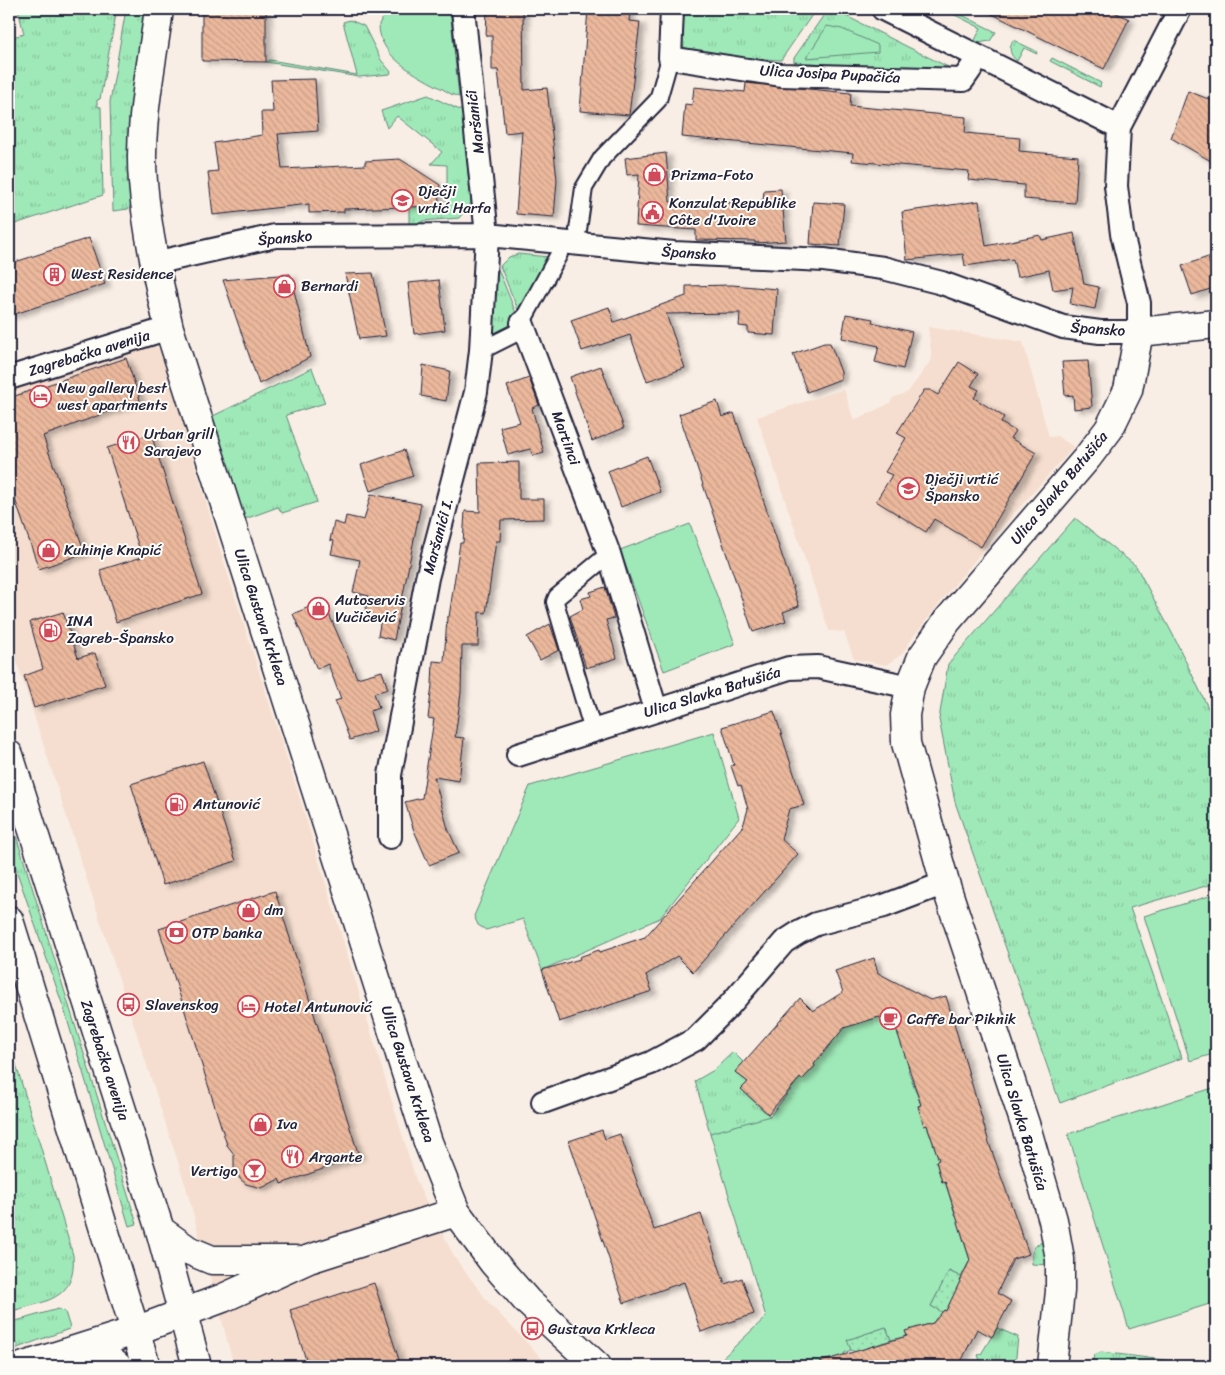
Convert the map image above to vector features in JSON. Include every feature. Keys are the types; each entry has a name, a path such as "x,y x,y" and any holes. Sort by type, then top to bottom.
{"street":[{"name":"Ulica Gustava Krkleca","path":"159,9 144,126 143,181 154,263 169,328 428,1142 456,1212 527,1301 597,1366"},
{"name":"Maršanići","path":"463,9 487,236"},
{"path":"578,230 584,188 602,158 658,100 670,58 672,9"},
{"path":"883,9 1120,126"},
{"name":"Ulica Slavka Batušića","path":"1052,1366 1060,1291 1060,1260 1052,1220 1026,1130 945,883 906,743 905,715 910,687 922,657 947,621 1087,458 1109,429 1128,390 1139,332 1139,303 1122,234 1116,186 1120,126 1180,9"},
{"name":"Ulica Josipa Pupačića","path":"670,58 781,74 963,80 979,57"},
{"name":"Špansko","path":"154,263 275,236 487,236 674,253 824,260 883,268 942,283 1063,327 1100,332 1139,332 1216,324"},
{"name":"Maršanići I.","path":"390,838 390,775 427,578 476,392 487,236"},
{"path":"490,346 516,333 559,254"},
{"name":"Martinci","path":"522,323 609,554 656,710"},
{"name":"Zagrebačka avenija","path":"9,378 169,328"},
{"path":"593,731 555,602 558,597 609,554"},
{"name":"Ulica Slavka Batušića","path":"518,756 790,668 818,667 910,687"},
{"name":"Zagrebačka avenija","path":"9,755 160,1230 197,1366"},
{"path":"543,1102 651,1063 696,1039 728,1007 784,942 798,933 816,924 884,906 945,883"},
{"path":"9,920 146,1366"},
{"path":"24,1366 92,1347 223,1298 308,1259 456,1212"},
{"path":"160,1230 188,1250 212,1260 269,1262 308,1259"},
{"path":"92,1347 118,1366"}],"shaded area":[{"name":"Dječji vrtić Špansko","path":"928,327 1023,342 1049,437 1057,436 1074,447 1009,519 943,599 902,654 886,665 854,659 844,632 829,631 757,417 844,389 854,421 890,403 893,398 908,392 932,359"},
{"path":"153,343 162,353 223,559 300,799 417,1183 455,1258 489,1303 549,1366 234,1366 186,1187 9,638 9,585 14,570 9,555 9,387"}],"green space":[{"path":"18,9 117,9 100,99 97,100 97,106 101,107 103,195 9,226 9,38 24,34"},
{"path":"126,9 148,9 133,203 128,209 113,211 110,102"},
{"path":"396,9 450,9 459,97 405,67 386,48 381,37 379,24 386,13"},
{"path":"674,9 816,9 781,60 697,55 679,44"},
{"path":"828,9 832,9 958,72 794,62 794,58"},
{"path":"943,9 950,9 996,32 990,41 974,42 981,28"},
{"path":"350,20 364,26 381,60 391,72 390,74 359,77 266,62 270,60 357,75 343,22"},
{"path":"827,26 842,29 878,45 878,52 806,58"},
{"path":"1013,40 1036,51 1037,54 1024,48 1017,61 1010,52"},
{"path":"1052,58 1101,83 1100,87 1050,61"},
{"path":"428,95 462,111 471,203 459,218 422,221 422,227 409,226 409,207 447,205 447,165 431,164 442,152 397,116 387,128 381,111"},
{"path":"518,254 549,257 518,310 500,266 509,257"},
{"path":"498,269 516,313 507,329 492,339"},
{"path":"312,368 325,403 286,415 317,502 282,513 278,507 245,519 213,416"},
{"path":"1075,518 1136,566 1172,633 1213,718 1216,730 1216,883 1130,908 1182,1058 1060,1103 955,802 939,719 948,664"},
{"path":"690,524 735,644 664,671 620,550"},
{"path":"714,732 739,818 660,918 542,970 523,919 486,930 478,925 474,916 530,786"},
{"path":"9,813 137,1224 129,1226 65,1012 9,849"},
{"path":"1216,894 1216,1053 1190,1061 1144,916"},
{"path":"879,1017 895,1026 911,1068 908,1070 921,1105 918,1106 924,1125 927,1125 939,1160 936,1162 942,1181 945,1181 956,1217 959,1216 964,1234 962,1235 970,1260 961,1277 949,1271 931,1306 942,1312 939,1319 936,1318 933,1323 906,1331 907,1336 891,1340 886,1327 848,1340 851,1350 844,1353 848,1366 714,1366 766,1317 710,1133 770,1116 800,1078 802,1080 815,1066 814,1064 845,1025 853,1025"},
{"path":"839,1035 843,1096 713,1143 695,1081 714,1070 733,1052 743,1062 735,1072 748,1082 741,1089 770,1116 800,1078 802,1080 815,1066 814,1064"},
{"path":"9,1041 73,1255 73,1270 70,1282 56,1297 9,1312"},
{"path":"1216,1087 1216,1302 1129,1329 1068,1134"},
{"path":"1046,1241 1048,1265 1032,1264 1034,1249 1038,1244"},
{"path":"949,1271 963,1278 946,1311 942,1312 931,1306"},
{"path":"58,1309 65,1312 69,1329 9,1351 9,1323"},
{"path":"886,1327 891,1340 855,1352 851,1350 847,1340"},
{"path":"997,1328 1018,1337 1015,1366 982,1366 978,1355 981,1354"},
{"path":"1101,1352 1212,1366 1124,1366 1102,1363 1101,1366 1091,1366 1094,1355"}],"building":[{"path":"202,9 266,9 266,62 202,61"},
{"path":"487,9 523,9 524,90 547,88 557,180 554,217 516,214 522,131 505,133 498,70 492,70 492,36 486,36"},
{"path":"588,9 630,9 629,21 640,22 629,115 580,111"},
{"path":"982,9 1108,9 1129,19 1104,69"},
{"path":"315,79 318,131 278,134 282,169 365,165 365,161 400,159 440,185 438,206 344,209 344,212 309,213 309,204 213,215 208,172 218,171 214,143 262,135 261,112 273,112 271,80"},
{"path":"746,83 851,93 850,106 966,117 965,133 1020,138 1019,151 1078,156 1075,203 1024,199 1024,185 968,180 969,171 852,161 853,153 682,137 685,104 692,105 694,87 745,92"},
{"path":"1188,91 1216,102 1216,164 1171,138"},
{"path":"666,153 670,202 758,203 758,201 763,200 764,190 781,189 786,241 755,243 755,241 696,240 696,230 636,226 639,174 627,175 625,158"},
{"path":"979,201 986,246 1040,235 1042,240 1074,233 1084,284 1099,287 1095,309 1070,304 1073,287 1053,290 1049,270 1017,277 1013,259 965,266 963,254 907,260 902,212"},
{"path":"813,202 844,204 840,246 810,244"},
{"name":"West Residence","path":"89,238 105,284 9,316 9,264"},
{"path":"1208,257 1216,287 1192,295 1182,266"},
{"path":"373,273 386,336 359,339 345,274"},
{"path":"290,274 310,357 259,384 223,280"},
{"path":"439,280 445,330 414,334 408,283"},
{"path":"732,285 777,289 774,335 748,333 748,327 739,326 740,313 666,314 685,368 647,381 630,335 582,351 571,320 609,307 614,322 686,296 686,286"},
{"path":"846,314 873,319 872,322 912,332 903,369 875,362 879,346 842,338"},
{"path":"824,343 830,343 841,372 841,379 807,392 793,354"},
{"path":"126,358 140,400 43,436 85,553 39,569 9,482 9,398"},
{"path":"1088,361 1092,407 1074,409 1073,395 1065,396 1062,362"},
{"path":"959,362 978,374 971,386 979,390 974,398 1004,417 1001,423 1015,431 1010,438 1036,453 981,547 934,519 926,532 876,501 892,475 885,472 906,438 897,433 924,390 930,390 938,395"},
{"path":"423,365 450,371 446,401 421,396"},
{"path":"601,366 624,428 592,441 570,377"},
{"path":"529,378 539,405 532,408 544,453 533,456 530,449 508,455 500,427 520,422 507,386"},
{"path":"717,401 722,417 734,413 799,606 783,612 786,621 753,632 679,414"},
{"path":"151,434 202,594 116,622 100,570 142,557 107,448"},
{"path":"404,450 413,476 370,491 361,465"},
{"path":"647,456 660,492 621,507 608,471"},
{"path":"519,462 519,499 544,499 544,519 501,520 500,541 496,541 486,613 479,612 478,646 462,646 461,693 455,737 464,738 459,781 434,777 448,829 459,853 429,865 413,828 405,802 422,798 434,719 428,718 433,661 444,662 447,617 449,617 460,543 463,543 465,511 480,512 479,463"},
{"path":"371,494 421,504 394,640 378,636 381,618 364,615 369,596 353,592 360,560 331,554 334,541 330,540 334,522 344,525 346,516 364,520"},
{"path":"605,587 614,618 606,620 617,658 586,668 570,616 583,609 580,599 591,596 590,592"},
{"path":"323,601 357,678 382,671 388,689 374,693 379,708 370,711 376,731 350,740 335,701 341,699 328,664 317,669 293,614"},
{"path":"63,612 78,658 95,653 105,685 34,708 24,676 43,669 30,622"},
{"path":"550,624 559,650 540,660 527,637"},
{"path":"774,711 804,805 789,809 781,839 798,854 693,972 677,956 646,975 652,991 559,1022 542,970 580,959 579,957 599,950 600,952 645,937 743,826 748,809 741,785 738,786 731,766 734,765 722,727"},
{"name":"Antunović","path":"203,761 236,861 163,885 131,784"},
{"name":"Hotel Antunović","path":"275,891 359,1156 281,1184 279,1179 262,1188 246,1184 240,1179 234,1168 234,1154 227,1145 159,929"},
{"path":"874,958 878,973 930,1000 946,996 990,1146 1029,1254 1013,1259 997,1293 1011,1301 992,1337 977,1329 959,1366 821,1366 820,1362 907,1336 905,1331 933,1323 944,1310 946,1311 970,1260 945,1181 942,1182 936,1161 939,1160 927,1125 924,1126 918,1106 921,1105 895,1025 879,1017 844,1028 814,1064 815,1066 802,1080 800,1078 768,1114 741,1089 748,1082 735,1072 800,998 813,1011 843,992 835,971"},
{"path":"602,1130 605,1139 620,1134 654,1230 701,1214 725,1284 742,1278 754,1314 701,1332 684,1282 624,1303 569,1141"},
{"path":"374,1283 401,1366 308,1366 290,1310"}],"place":[{"name":"Prizma-Foto","path":"655,175"},
{"name":"Dječji vrtić Harfa","path":"402,200"},
{"name":"Konzulat Republike Côte d'Ivoire","path":"653,212"},
{"name":"West Residence","path":"55,274"},
{"name":"Bernardi","path":"285,286"},
{"name":"New gallery best west apartments","path":"41,397"},
{"name":"Urban grill Sarajevo","path":"128,443"},
{"name":"Dječji vrtić Špansko","path":"909,488"},
{"name":"Kuhinje Knapić","path":"48,550"},
{"name":"Autoservis Vučičević","path":"319,609"},
{"name":"INA Zagreb-Špansko","path":"51,630"},
{"name":"Antunović","path":"177,804"},
{"name":"dm","path":"248,910"},
{"name":"OTP banka","path":"176,933"},
{"name":"Slavenskog","path":"129,1005"},
{"name":"Hotel Antunović","path":"248,1007"},
{"name":"Caffe bar Piknik","path":"891,1019"},
{"name":"Iva","path":"261,1124"},
{"name":"Argante","path":"293,1157"},
{"name":"Vertigo","path":"254,1171"},
{"name":"Gustava Krkleca","path":"532,1329"}]}
